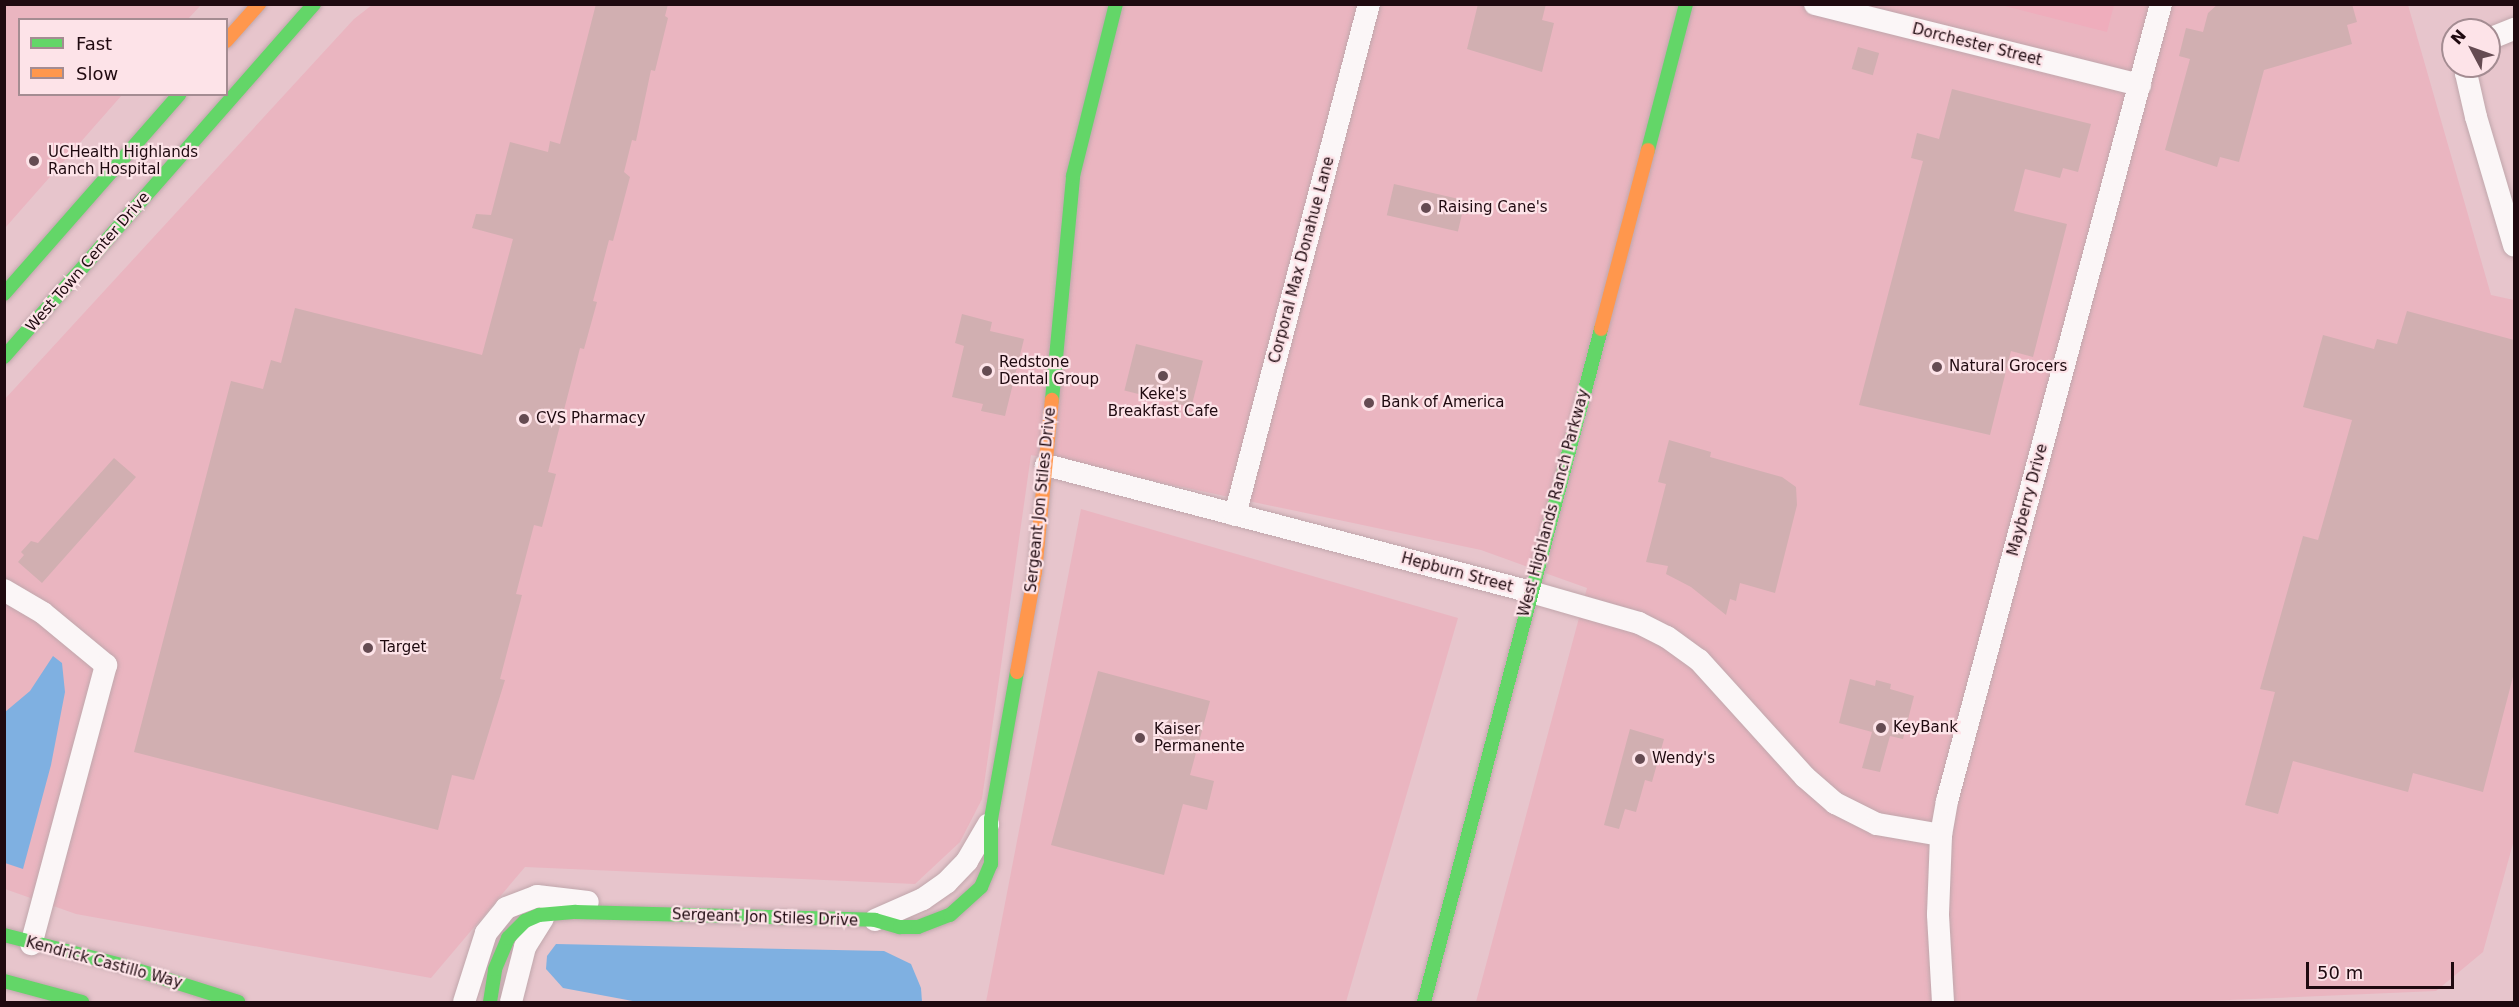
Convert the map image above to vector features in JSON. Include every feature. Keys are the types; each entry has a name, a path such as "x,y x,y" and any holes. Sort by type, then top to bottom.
{"street":[{"path":"228,39 259,4"},
{"name":"West Town Center Drive","path":"4,357 314,4"},
{"name":"Sergeant Jon Stiles Drive","path":"490,1002 495,969 508,938 525,921 545,914 654,914 875,920 922,899 947,882 976,848 991,819 1034,583 1073,176 1116,4"},
{"name":"Corporal Max Donahue Lane","path":"1235,515 1369,4"},
{"name":"West Highlands Ranch Parkway","path":"1424,1002 1686,4"},
{"name":"Dorchester Street","path":"1815,4 2139,85"},
{"name":"Mayberry Drive","path":"1943,1002 1938,914 1941,836 1978,681 2161,4"},
{"path":"2467,78 2476,117 2514,245"},
{"path":"4,294 178,96"},
{"name":"Hepburn Street","path":"1046,465 1531,591 1618,616 1668,637 1701,663 1805,777 1835,803 1877,824 1941,836"},
{"path":"4,590 43,613 106,665 31,944"},
{"name":"Sergeant Jon Stiles Drive","path":"464,1002 491,925 518,901 537,896 560,897 654,914"},
{"path":"511,1002 525,947 545,914"},
{"name":"Kendrick Castillo Way","path":"4,935 31,944 122,965 238,1002"},
{"path":"4,981 82,1002"}],"shaded area":[{"name":"UCHealth Highlands Ranch Hospital","path":"5,4 201,5 189,18 18,18 18,96 121,96 5,228"},
{"path":"372,5 2408,5 2491,295 2514,300 2514,840 2483,952 2436,991 2181,1002 1476,1002 1587,588 1481,550 1031,455 982,799 960,842 915,884 525,867 431,978 76,914 5,889 4,400 354,19"},
{"path":"2001,5 2114,5 2107,32"},
{"path":"1081,509 1458,618 1346,1002 986,1002"}],"water":[{"path":"53,656 62,663 65,692 51,765 23,869 5,863 5,712 30,691"},
{"path":"556,944 884,951 911,964 921,988 922,1002 638,1002 563,988 546,969 547,956"}],"building":[{"path":"596,4 668,4 665,16 668,18 655,71 651,70 636,141 632,140 624,172 630,177 613,241 609,240 593,301 597,302 584,349 580,348 548,472 556,474 542,527 534,525 516,594 522,595 500,679 505,680 474,780 452,775 438,830 134,752 231,381 263,389 271,360 281,363 295,308 482,355 513,239 472,228 476,214 491,215 510,142 548,152 550,141 560,144"},
{"path":"1478,4 1546,4 1542,20 1554,23 1542,72 1467,49"},
{"path":"2218,4 2352,4 2357,22 2347,25 2352,44 2264,70 2239,162 2220,157 2217,167 2165,150 2190,59 2179,56 2186,28 2203,32 2208,13"},
{"path":"1858,47 1879,53 1873,75 1852,69"},
{"path":"1952,89 2091,124 2078,172 2063,168 2060,178 2025,169 2014,211 2067,224 2033,357 2011,351 1990,435 1859,405 1923,161 1911,158 1917,133 1939,139"},
{"name":"Raising Cane's","path":"1394,184 1465,200 1458,232 1387,215"},
{"path":"2407,311 2514,340 2514,673 2483,792 2413,773 2408,792 2293,761 2278,814 2245,805 2275,692 2260,689 2303,536 2318,540 2352,420 2303,407 2323,335 2374,349 2377,339 2397,344"},
{"name":"Redstone Dental Group","path":"962,314 992,322 990,331 1024,339 1005,416 981,411 983,404 952,397 964,346 955,343"},
{"name":"Keke's Breakfast Cafe","path":"1136,344 1203,361 1191,407 1124,391"},
{"path":"1669,440 1711,452 1710,457 1782,477 1796,487 1797,505 1775,593 1740,583 1736,601 1730,599 1726,615 1691,587 1666,574 1668,566 1646,562 1666,484 1658,482"},
{"path":"114,458 136,477 42,583 18,562 24,555 21,552 31,541 38,543"},
{"name":"Kaiser Permanente","path":"1098,671 1210,701 1190,775 1214,781 1207,810 1183,804 1164,875 1051,845"},
{"name":"KeyBank","path":"1850,679 1875,686 1876,680 1891,684 1890,689 1914,696 1903,739 1890,736 1880,772 1862,768 1872,732 1839,723"},
{"name":"Wendy's","path":"1630,729 1664,739 1652,782 1645,780 1636,812 1625,809 1619,829 1604,825"}],"traffic: fast":[{"path":"4,357 314,4"},
{"path":"1052,400 1073,176 1116,4"},
{"path":"1648,150 1686,4"},
{"path":"4,294 178,96"},
{"path":"1424,1002 1601,329"},
{"path":"490,1002 495,969 508,938 525,921 539,915 576,912 875,920 900,927 918,927 950,915 981,887 991,864 991,819 1017,672"},
{"path":"4,935 121,965 238,1002"},
{"path":"4,981 82,1002"}],"traffic: slow":[{"path":"228,39 259,4"},
{"path":"1601,329 1648,150"},
{"path":"1017,672 1035,572 1052,400"}],"place":[{"name":"UCHealth Highlands Ranch Hospital","path":"34,161"},
{"name":"Raising Cane's","path":"1426,208"},
{"name":"Natural Grocers","path":"1937,367"},
{"name":"Redstone Dental Group","path":"987,371"},
{"name":"Keke's Breakfast Cafe","path":"1163,376"},
{"name":"Bank of America","path":"1369,403"},
{"name":"CVS Pharmacy","path":"524,419"},
{"name":"Target","path":"368,648"},
{"name":"KeyBank","path":"1881,728"},
{"name":"Kaiser Permanente","path":"1140,738"},
{"name":"Wendy's","path":"1640,759"}]}
